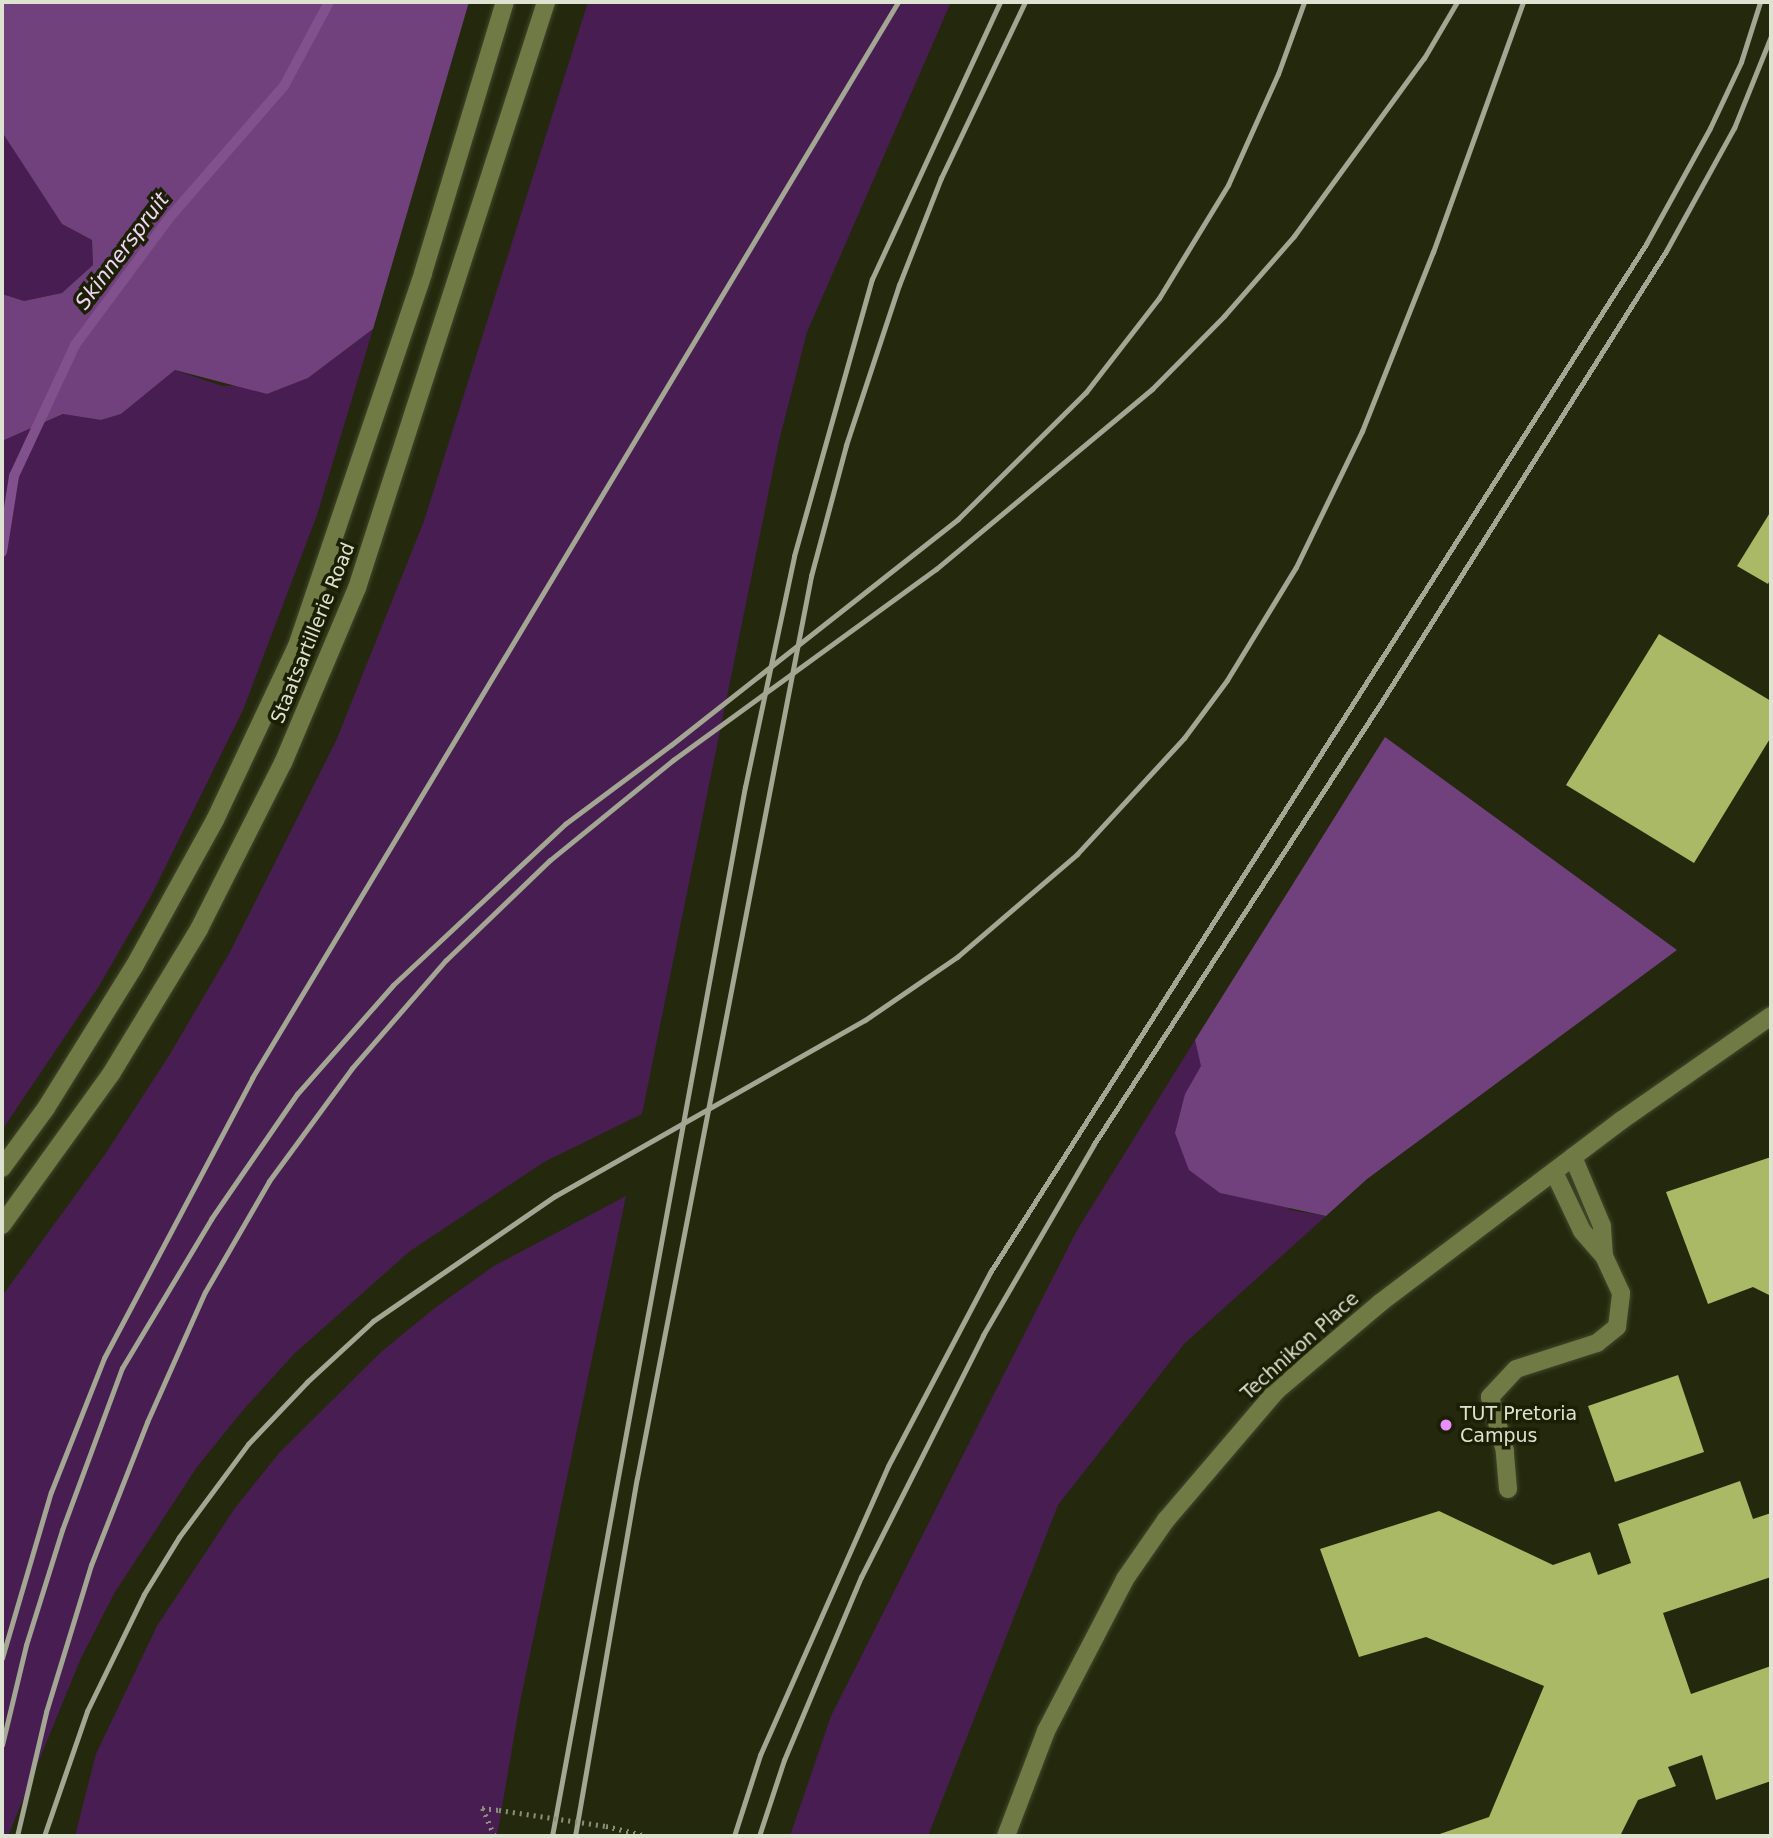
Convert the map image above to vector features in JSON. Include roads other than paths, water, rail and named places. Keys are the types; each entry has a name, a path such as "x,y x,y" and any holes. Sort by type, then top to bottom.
{"street":[{"name":"Staatsartillerie Road","path":"2,1168 46,1108 135,965 215,820 297,646 423,273 505,2"},
{"name":"Staatsartillerie Road","path":"2,1225 124,1052 199,929 283,763 357,588 546,2"},
{"name":"Technikon Place","path":"1006,1836 1046,1731 1092,1637 1166,1520 1222,1451 1276,1391 1380,1303 1573,1157 1771,1016"},
{"path":"1573,1157 1602,1226 1604,1256"},
{"path":"1508,1489 1505,1451 1490,1397 1517,1369 1598,1343 1617,1326 1621,1293 1604,1256 1582,1231 1554,1172"}],"waterway":[{"name":"Skinnerspruit","path":"2,552 14,476 75,345 170,217 284,86 329,2"}],"railway":[{"path":"2,1658 51,1492 104,1358 252,1078 898,2"},
{"path":"552,1836 745,787 794,556 872,279 1000,2"},
{"path":"575,1836 637,1478 811,576 846,445 899,285 941,178 1025,2"},
{"path":"2,1745 26,1645 62,1530 122,1368 211,1219 297,1094 393,985 565,824 671,745 958,519 1086,392 1159,298 1228,185 1278,74 1304,2"},
{"path":"17,1836 46,1712 91,1565 147,1422 205,1292 269,1181 352,1068 446,960 550,860 673,760 936,569 1152,389 1224,316 1294,236 1424,58 1457,2"},
{"path":"44,1836 87,1711 144,1594 179,1537 248,1444 307,1382 373,1321 555,1196 865,1020 957,957 1077,854 1184,738 1227,680 1296,567 1362,431 1433,252 1523,2"},
{"path":"734,1836 760,1755 888,1466 991,1271 1646,244 1710,128 1741,62 1760,2"},
{"path":"759,1836 784,1760 861,1577 983,1335 1094,1144 1382,701 1666,251 1734,128 1771,36"}],"place":[{"name":"TUT Pretoria Campus","path":"1446,1425"}]}
